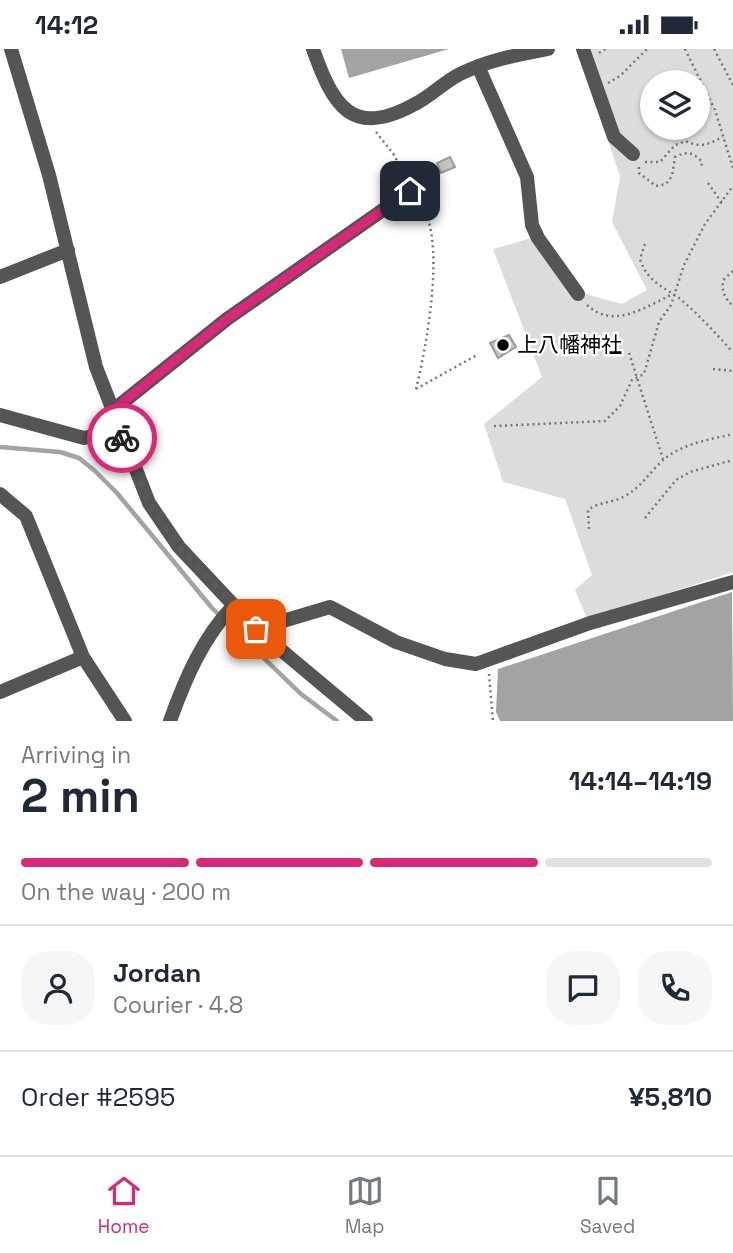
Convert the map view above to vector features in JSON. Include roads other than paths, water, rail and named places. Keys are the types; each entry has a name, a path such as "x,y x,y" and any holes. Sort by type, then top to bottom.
{"street":[{"path":"10,49 68,250 86,331 112,411 149,503 179,547 231,609 366,721"},
{"path":"313,49 337,103 359,119 380,119 415,104 457,75 498,58 548,49"},
{"path":"583,49 614,137 633,154"},
{"path":"478,66 527,177 532,225 538,238 578,293"},
{"path":"112,411 227,319 410,191"},
{"path":"0,277 68,250"},
{"path":"0,415 85,438 119,430"},
{"path":"0,494 26,516 83,657 125,721"},
{"path":"256,629 330,607 396,642 445,659 476,664 590,623 733,582"},
{"path":"170,721 183,683 215,625 231,609"},
{"path":"0,692 83,657"}],"waterway":[{"path":"0,447 60,452 79,458 95,471 117,493 212,608 301,694 337,721"}],"place":[{"name":"上八幡神社","path":"503,345"}]}
